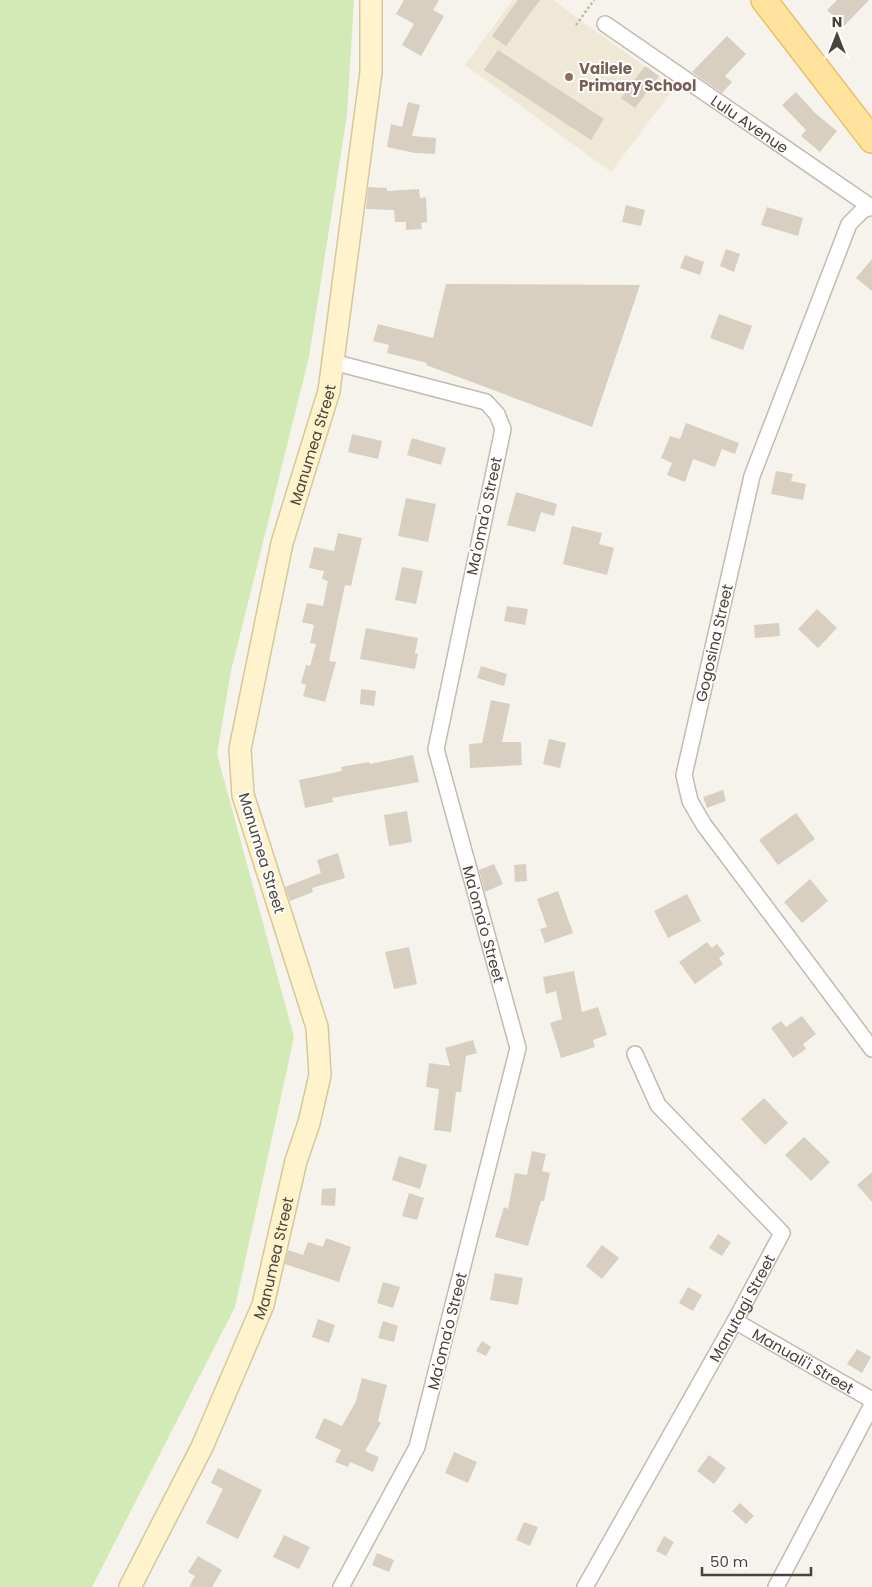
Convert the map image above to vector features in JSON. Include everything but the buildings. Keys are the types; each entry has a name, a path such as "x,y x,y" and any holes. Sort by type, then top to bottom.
{"main road":[{"name":"Manumea Street","path":"130,1587 202,1447 263,1305 296,1161 309,1123 320,1075 317,1027 243,795 240,749 282,544 329,391 371,72 371,0"},
{"path":"764,0 872,140"}],"street":[{"name":"Lulu Avenue","path":"605,24 871,207"},
{"name":"Gogosina Street","path":"871,207 863,210 849,224 752,476 684,775 690,802 704,825 872,1050"},
{"name":"Ma'oma'o Street","path":"333,362 486,402 497,414 503,429 436,750 518,1048 417,1447 340,1587"},
{"name":"Manutagi Street","path":"585,1587 782,1234 658,1105 634,1054"},
{"name":"Manuali'i Street","path":"735,1321 872,1400"},
{"path":"776,1587 872,1405"}],"path":[{"path":"576,24 594,0"}],"shaded area":[{"name":"Vailele Primary School","path":"513,0 553,0 674,88 611,172 465,65"}],"green space":[{"path":"0,0 354,0 347,115 309,357 231,671 217,754 294,1037 235,1307 92,1587 0,1587"}],"place":[{"name":"Vailele Primary School","path":"569,77"}]}
